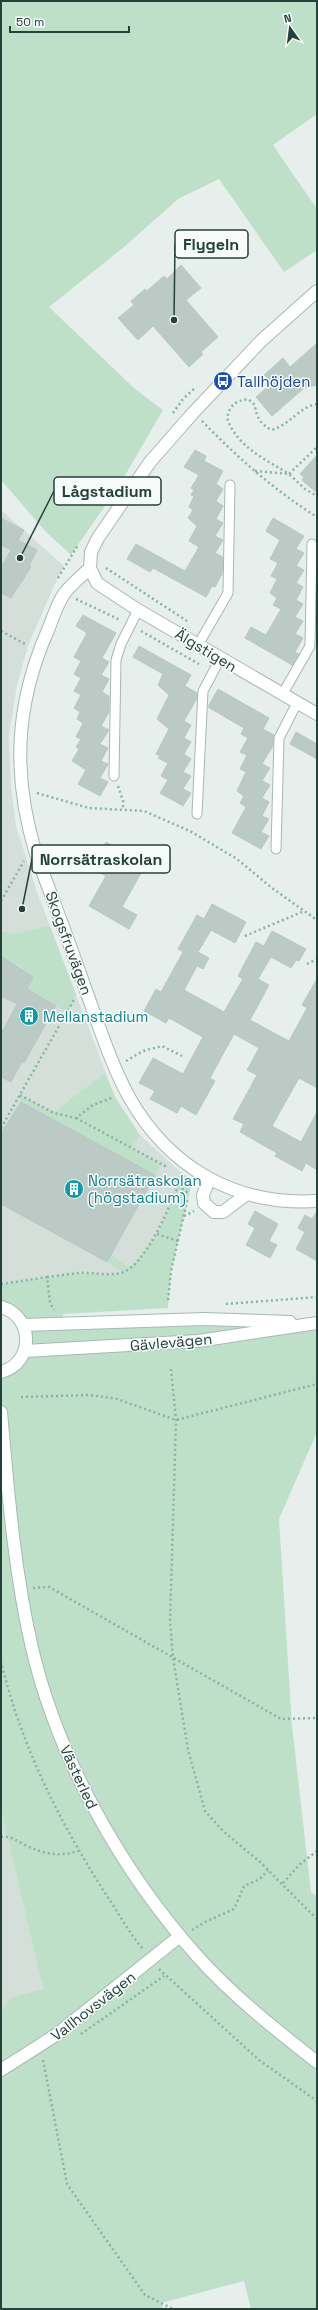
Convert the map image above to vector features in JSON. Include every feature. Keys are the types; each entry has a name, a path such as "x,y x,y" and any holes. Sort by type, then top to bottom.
{"street":[{"path":"95,566 91,552 124,498 150,462 193,413 261,341 317,291"},
{"name":"Älgstigen","path":"95,566 97,583 138,610 220,659 317,714"},
{"name":"Skogsfruvägen","path":"95,566 64,594 41,647 24,697 19,740 22,789 27,823 36,854 115,1068 142,1118 163,1142 198,1173 209,1180 247,1194 288,1201 317,1201"},
{"path":"209,1180 203,1195 204,1203 214,1212 223,1212 247,1194"},
{"path":"1,1307 17,1315 24,1325 27,1333 25,1351 15,1366 1,1372"},
{"name":"Gävlevägen","path":"24,1325 204,1319 317,1323"},
{"name":"Gävlevägen","path":"25,1351 198,1341 317,1323"},
{"name":"Västerled","path":"1,1412 11,1521 20,1589 32,1649 49,1705 79,1781 108,1835 181,1937 239,1997 317,2062"},
{"name":"Vallhovsvägen","path":"1,2070 56,2035 181,1937"}],"lane":[{"path":"198,645 228,593 230,485"},
{"path":"282,695 310,646 312,544"},
{"path":"114,776 116,660 121,644 138,610"},
{"path":"197,814 202,691 220,659"},
{"path":"276,849 279,738 297,703"}],"path":[{"path":"317,404 307,407 288,424 272,430 265,427 256,415 255,405 248,399 238,400 228,410 227,418 233,431 249,449 289,474 305,489 317,496"},
{"path":"193,413 255,471 291,501 317,517"},
{"path":"255,471 289,474 317,447"},
{"path":"95,566 206,633"},
{"path":"64,594 130,625 213,671"},
{"path":"1,631 28,646"},
{"path":"114,776 123,801 123,810"},
{"path":"22,789 89,808 144,811 190,831 237,859 302,912 317,920"},
{"path":"1,901 26,858 36,854"},
{"path":"245,936 302,912"},
{"path":"307,964 317,959"},
{"path":"1,1128 76,996"},
{"path":"115,1068 143,1051 162,1046 182,1056"},
{"path":"20,1095 54,1112 76,1118 174,1170"},
{"path":"76,1118 93,1105 115,1097"},
{"path":"168,1300 171,1271 189,1194 192,1182 198,1173"},
{"path":"1,1284 79,1273 110,1274 122,1272 130,1268 157,1234 183,1174"},
{"path":"178,1185 189,1194"},
{"path":"157,1234 178,1241"},
{"path":"47,1277 50,1302 57,1312"},
{"path":"221,1305 317,1297"},
{"path":"171,1369 176,1420 170,1621 173,1658 188,1750 205,1811 222,1831 283,1883 317,1919"},
{"path":"21,1397 90,1395 117,1399 176,1420 317,1384"},
{"path":"20,1589 49,1587 173,1658 215,1684 281,1719 317,1718"},
{"path":"1,1661 16,1716 37,1771 78,1851 137,1943 164,1976 259,2060 317,2101"},
{"path":"1,1836 10,1837 26,1846 51,1854 61,1855 78,1851"},
{"path":"283,1883 299,1865 317,1851"},
{"path":"181,1937 204,1922 234,1909 244,1886 260,1879 268,1870"},
{"path":"44,2060 67,2184 145,2295 174,2309"}],"shaded area":[{"path":"1,510 64,566 28,646 17,685 9,735 11,788 16,826 37,892 115,1097 140,1135 183,1174 157,1234 130,1268 110,1275 79,1273 1,1284"},
{"path":"1,1810 43,1989 1,2013"}],"green space":[{"path":"1,1 317,1 317,114 273,145 317,209 317,250 284,272 219,179 178,199 124,247 49,307 135,389 163,410 120,484 71,555 46,532 1,480"},
{"path":"50,926 76,995 67,1012 27,989 33,977 21,970 22,967 17,965 16,967 3,960 4,958 1,956 1,931 14,934"},
{"path":"105,1073 115,1097 140,1135 131,1148 161,1164 155,1175 21,1102 20,1095 54,1112"},
{"path":"183,1174 192,1182 171,1271 168,1308 63,1314 63,1323 317,1323 317,1432 279,1519 292,1726 311,1892 317,1897 317,2309 251,2309 244,2281 161,2303 163,2309 1,2309 1,2013 10,1998 43,1989 1,1810 1,1372 15,1366 27,1333 1,1307 1,1284 79,1273 110,1275 122,1272 107,1262 111,1255 130,1268 157,1234"}],"building":[{"path":"181,265 201,288 186,300 218,337 201,352 203,354 189,367 153,326 138,340 118,318 134,305 131,301 145,289 147,291 164,276 167,279"},
{"path":"317,343 317,385 304,388 272,416 256,397 272,383 264,375 283,358 290,367"},
{"path":"195,450 206,456 204,461 223,471 216,484 223,489 216,501 223,506 216,519 223,523 215,536 223,540 215,553 223,557 222,574 215,587 212,586 206,597 153,568 150,572 127,559 136,544 185,571 199,547 189,541 197,526 188,518 193,510 189,507 194,496 191,495 194,490 191,488 199,475 184,467"},
{"path":"317,455 317,493 302,480 304,477 300,474"},
{"path":"1,518 24,530 18,540 37,550 29,566 31,567 11,598 1,593 1,568 11,550 1,545"},
{"path":"273,518 304,536 296,549 304,553 296,566 304,570 296,583 303,587 296,600 303,604 295,617 303,621 295,634 303,638 295,652 299,654 292,665 245,638 251,627 266,635 281,609 273,605 277,598 270,593 277,579 271,576 278,563 270,559 280,540 266,531"},
{"path":"83,615 116,633 102,658 109,662 101,675 109,679 102,692 109,696 109,712 101,726 109,730 100,744 108,748 101,761 108,764 100,778 108,782 100,796 78,784 86,770 72,761 79,749 76,747 81,739 76,737 83,723 77,719 80,712 74,708 81,695 74,691 81,678 74,674 81,661 74,657 87,633 76,626"},
{"path":"139,646 191,675 185,686 197,693 197,698 184,721 191,725 184,738 191,742 184,754 191,759 183,772 191,776 183,789 191,793 183,806 160,793 168,780 161,776 168,763 158,758 160,756 156,754 169,729 157,719 169,695 158,685 163,674 133,657"},
{"path":"218,689 269,718 263,729 274,735 273,746 262,764 270,768 262,781 270,785 262,798 269,802 262,816 269,819 261,832 269,836 261,849 232,833 246,807 240,803 244,796 237,791 246,772 240,769 247,755 240,752 248,738 241,734 244,728 208,707"},
{"path":"296,732 317,744 317,759 290,744"},
{"path":"106,842 146,864 122,907 137,915 129,929 89,906 106,876 91,868"},
{"path":"212,904 246,922 235,943 211,930 198,952 209,958 203,969 197,966 184,990 224,1012 243,979 238,976 256,942 264,946 272,931 306,949 299,961 296,960 291,968 271,957 258,979 269,985 250,1020 289,1041 307,1008 302,1005 317,979 317,1088 299,1078 272,1126 301,1142 317,1112 317,1170 306,1163 302,1171 275,1156 277,1153 240,1132 244,1124 233,1119 257,1075 247,1070 259,1048 234,1034 210,1078 215,1081 196,1115 181,1106 177,1113 150,1099 155,1091 139,1083 153,1058 183,1074 203,1037 169,1018 166,1023 144,1011 156,989 161,992 183,952 178,949 197,915 204,919"},
{"name":"Mellanstadium","path":"1,956 33,977 27,989 56,1006 24,1063 22,1062 11,1082 1,1077 1,1034 17,1004 1,996"},
{"name":"Norrsätraskolan (högstadium)","path":"21,1102 155,1175 107,1262 1,1204 1,1133"},
{"path":"255,1211 278,1224 269,1241 277,1245 270,1258 246,1245 255,1228 248,1224"},
{"path":"317,1211 317,1261 296,1249 305,1232 298,1228 305,1215 312,1219"}],"place":[{"name":"Flygeln","path":"174,320"},
{"name":"Tallhöjden","path":"223,381"},
{"name":"Lågstadium","path":"20,558"},
{"name":"Norrsätraskolan","path":"22,909"},
{"name":"Mellanstadium","path":"29,1016"},
{"name":"Norrsätraskolan (högstadium)","path":"74,1189"}]}
